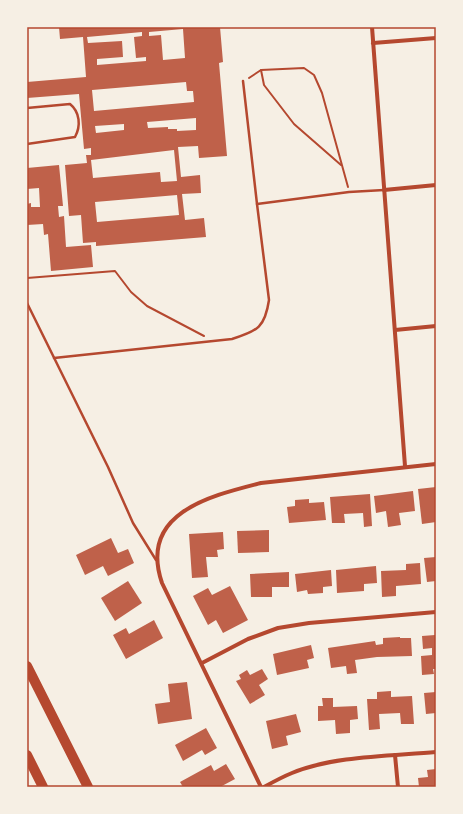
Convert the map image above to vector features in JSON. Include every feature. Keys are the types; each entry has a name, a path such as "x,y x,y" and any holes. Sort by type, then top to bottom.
{"highway":[{"path":"27,666 88,787"},
{"path":"27,756 43,787"}],"street":[{"path":"372,27 405,466"},
{"path":"374,43 436,38"},
{"path":"384,190 436,185"},
{"path":"395,330 436,326"},
{"path":"436,464 405,466 261,483 216,495 193,505 174,517 162,535 156,560 162,583 263,787 292,773 313,767 368,758 436,752"},
{"path":"202,663 248,639 278,628 309,623 436,612"},
{"path":"395,756 398,787"}],"lane":[{"path":"54,358 232,339 251,333 261,325 266,315 269,300 243,81"},
{"path":"27,108 70,104 76,109 79,118 79,131 75,137 27,144"},
{"path":"257,204 349,192 384,190"},
{"path":"27,303 108,467 133,523 156,560"}],"path":[{"path":"243,81 260,70 304,68 314,75 322,93 349,192"},
{"path":"260,70 264,85 294,124 342,166"},
{"path":"27,278 115,271 131,292 147,306 213,341"}],"building":[{"path":"59,27 220,27 223,62 219,63 227,156 199,158 198,146 178,147 181,177 200,175 201,193 182,194 185,220 204,218 206,237 96,246 96,242 83,243 81,215 69,216 65,165 87,163 86,155 91,155 91,148 84,149 79,94 27,98 27,82 86,77 83,37 60,39","holes":["183,29 185,58 163,60 161,35 149,36 149,32","142,32 142,36 134,37 136,58 146,57 146,61 97,65 97,59 123,57 122,41 88,43 87,37","186,82 187,91 193,91 194,102 94,111 92,90","196,118 196,130 177,131 177,129 168,129 168,127 148,128 147,122","124,124 124,130 96,133 95,126","174,150 177,181 161,182 160,172 93,178 91,160","177,195 179,215 97,222 95,202"]},
{"path":"59,165 63,206 58,206 59,217 64,216 66,247 91,245 93,267 51,271 48,234 44,235 43,224 27,225 27,204 31,203 31,207 40,207 39,188 27,189 27,168"},
{"path":"436,487 436,522 422,524 418,489"},
{"path":"413,491 415,511 399,513 401,525 388,527 386,511 376,513 374,496"},
{"path":"370,494 372,526 364,527 363,513 344,514 345,523 332,523 330,497"},
{"path":"309,499 309,503 324,502 326,520 289,523 287,507 295,506 295,500"},
{"path":"269,530 269,552 238,553 237,531"},
{"path":"223,532 224,549 217,550 218,557 206,557 208,577 192,578 189,534"},
{"path":"111,538 118,553 128,549 134,563 108,576 103,566 85,575 76,555"},
{"path":"436,557 436,581 427,582 424,558"},
{"path":"420,563 421,584 396,586 396,596 382,597 381,571 406,570 406,564"},
{"path":"376,566 377,583 364,584 364,591 337,593 336,570"},
{"path":"331,570 332,586 323,587 323,593 308,594 307,590 297,592 295,574"},
{"path":"289,572 289,587 272,587 272,597 251,597 250,574"},
{"path":"128,581 142,603 115,621 101,598"},
{"path":"230,586 248,620 223,633 216,620 208,625 193,596 208,588 212,595"},
{"path":"154,620 163,638 126,659 113,635 126,628 129,634"},
{"path":"436,635 436,669 433,669 434,674 422,675 421,656 432,655 432,648 423,649 422,636"},
{"path":"383,638 411,638 412,656 377,657 355,660 357,673 347,674 346,666 331,668 328,648 375,641 376,645 383,644"},
{"path":"311,645 314,658 307,660 309,668 277,675 273,654"},
{"path":"262,669 268,679 259,685 265,695 250,704 236,681 241,679 239,675 247,670 250,675"},
{"path":"187,682 192,719 158,724 155,704 170,702 168,684"},
{"path":"391,691 391,697 412,696 414,724 401,724 400,713 379,714 380,729 369,730 367,699 377,699 377,692"},
{"path":"436,692 436,713 426,714 424,693"},
{"path":"322,698 333,698 333,707 357,706 358,719 350,720 350,733 336,734 335,720 318,721 318,706 323,706"},
{"path":"296,714 301,732 286,736 288,745 272,749 266,721"},
{"path":"206,728 217,748 205,755 202,750 183,761 175,745"},
{"path":"226,764 235,779 220,787 183,787 180,782 211,765 214,771"},
{"path":"436,769 436,787 419,787 418,778 428,777 427,770"}]}
